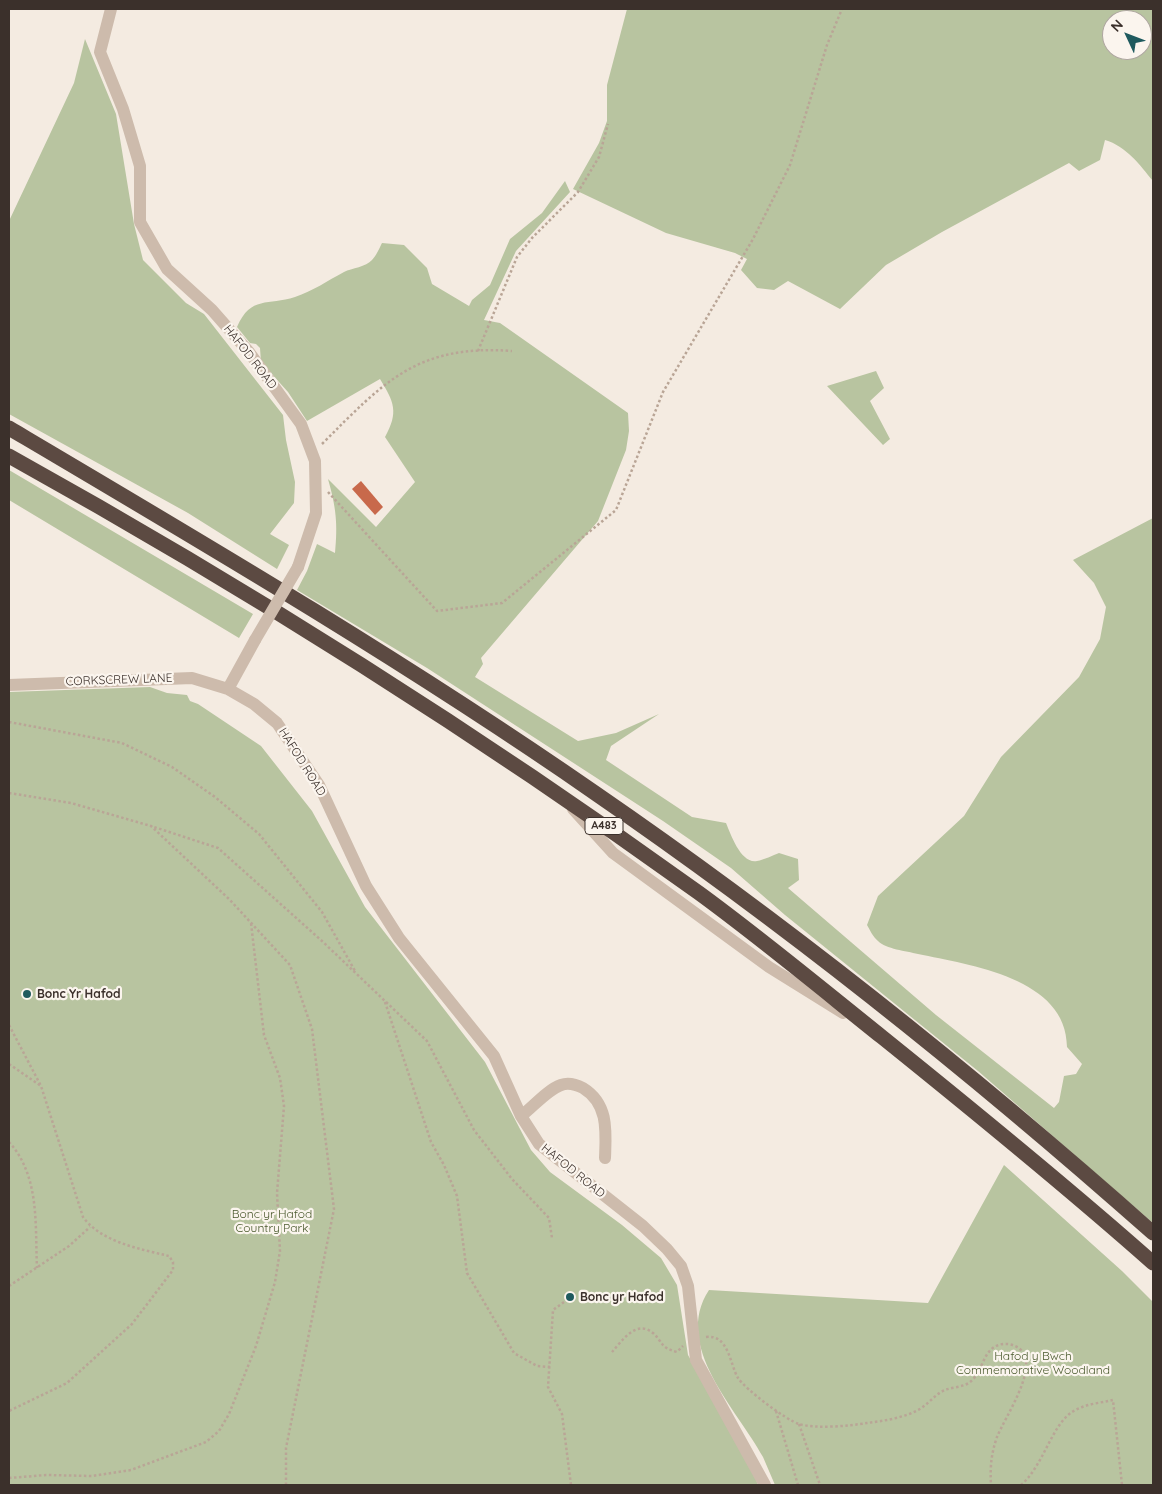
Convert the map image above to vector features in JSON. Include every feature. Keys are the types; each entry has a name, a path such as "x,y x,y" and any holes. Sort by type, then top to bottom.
{"highway":[{"name":"A483","path":"9,428 225,556 416,673 595,793 769,918 984,1086 1153,1233"},
{"name":"A483","path":"9,456 80,496 306,631 556,792 703,896 988,1120 1153,1263"}],"street":[{"name":"HAFOD ROAD","path":"111,9 100,52 123,109 140,166 140,222 167,269 212,310 249,352 301,424 315,460 316,513 298,567 228,689 254,704 277,723 298,753 319,785 366,886 399,938 494,1056 522,1116 539,1144 643,1226 667,1249 681,1266 688,1286 696,1360 765,1485"},
{"name":"CORKSCREW LANE","path":"9,685 192,678 228,689"},
{"path":"522,1116 561,1085 577,1085 588,1092 600,1106 606,1122 606,1158"}],"path":[{"path":"315,478 437,611 502,603 616,510 663,392 753,239 790,165 827,45 842,9"},
{"path":"478,351 517,257 532,238 578,192 598,157 608,124"},
{"path":"312,454 373,393 408,368 440,355 478,351 512,351"},
{"path":"9,722 122,743 172,767 215,797 259,834 322,912 357,975"},
{"path":"9,793 70,803 151,826 218,848 426,1041 474,1130 512,1179 549,1218 552,1238"},
{"path":"151,826 251,923 290,965 312,1029 334,1209 286,1448 286,1485"},
{"path":"9,1478 46,1475 92,1476 131,1470 206,1442 219,1431 229,1414 256,1346 275,1282 280,1251 277,1193 284,1106 280,1078 264,1035 251,923"},
{"path":"384,1000 431,1142 444,1165 457,1196 467,1273 514,1353 537,1366 550,1367"},
{"path":"9,1025 41,1086 83,1217 90,1227 114,1239 168,1256 173,1262 173,1270 132,1324 67,1384 9,1412"},
{"path":"9,1064 41,1086"},
{"path":"9,1142 20,1154 29,1175 36,1209 37,1268"},
{"path":"9,1286 69,1246 90,1227"},
{"path":"564,1302 553,1310 548,1387 562,1414 571,1485"},
{"path":"612,1352 632,1330 644,1328 653,1333 665,1348 677,1352 684,1346 684,1339 710,1336 719,1339 725,1347 738,1379 776,1409 799,1424 834,1426 866,1424 918,1410 944,1390 970,1382 979,1370 986,1354 994,1347 1002,1343 1016,1346 1022,1351 1026,1360 1024,1380 997,1437 990,1462 991,1485"},
{"path":"1021,1485 1030,1477 1041,1462 1061,1423 1072,1412 1085,1406 1113,1400 1122,1485"},
{"path":"776,1409 798,1485"},
{"path":"799,1424 820,1485"}],"green space":[{"path":"627,9 1153,9 1153,181 1126,151 1105,140 1100,160 1079,171 1069,163 942,232 886,265 840,309 788,281 774,290 757,288 741,270 747,259 735,253 666,233 573,189 599,143 607,121 607,85"},
{"path":"85,39 116,114 134,224 143,260 186,303 204,314 283,415 295,482 294,503 270,534 289,545 277,569 188,513 9,414 9,221 74,83"},
{"path":"565,181 570,192 516,251 484,320 500,323 628,413 629,431 626,450 598,521 481,658 483,664 475,677 578,741 616,733 659,714 611,746 606,760 692,817 726,823 737,848 751,861 757,861 779,853 798,859 799,880 788,888 936,1015 1054,1108 1059,1102 1064,1076 1076,1074 1082,1064 1067,1047 1063,1024 1051,1005 1034,990 988,970 886,946 876,939 867,925 878,896 964,816 1001,757 1079,677 1100,639 1106,607 1094,583 1073,560 1153,518 1153,1223 978,1071 785,915 731,868 663,821 427,668 297,590 307,571 317,544 335,553 336,516 328,479 376,527 415,482 385,437 392,421 393,407 389,394 380,379 307,421 288,392 261,362 260,348 256,344 250,343 237,327 242,317 248,310 261,303 285,300 302,295 344,272 366,264 373,258 382,243 404,245 427,268 432,284 469,306 472,300 490,285 510,239 542,213"},
{"path":"876,371 884,388 870,401 890,439 883,445 827,386"},
{"path":"9,470 253,614 239,638 9,500"},
{"name":"Bonc yr Hafod Country Park","path":"150,687 167,693 187,695 190,701 198,704 261,746 312,811 365,907 485,1062 531,1150 550,1172 622,1225 661,1258 677,1285 688,1355 753,1470 758,1485 9,1485 9,692"},
{"name":"Hafod y Bwch Commemorative Woodland","path":"1004,1165 1122,1271 1153,1302 1153,1485 775,1485 763,1457 712,1376 703,1355 698,1333 700,1311 709,1290 928,1303"}],"building":[{"path":"361,481 383,507 375,515 352,489"}],"place":[{"name":"Bonc Yr Hafod","path":"27,994"},
{"name":"Bonc yr Hafod","path":"570,1297"}]}
